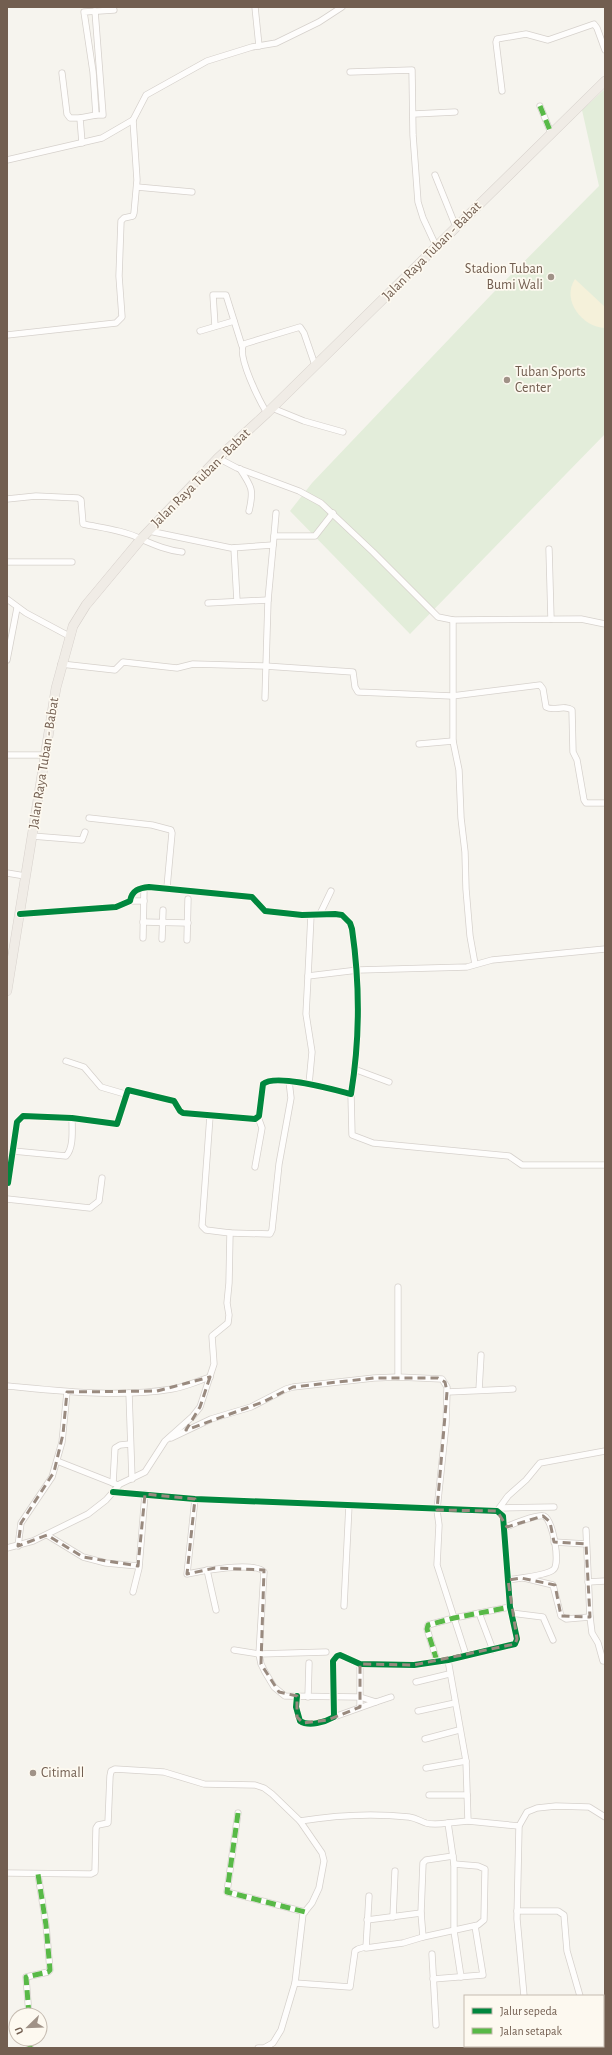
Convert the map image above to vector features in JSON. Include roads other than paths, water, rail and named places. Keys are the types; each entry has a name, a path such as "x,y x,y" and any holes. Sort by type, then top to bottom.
{"highway":[{"name":"Jalan Raya Tuban - Babat","path":"7,990 10,950 20,914 61,664 73,626 86,605 141,539 218,458 269,410 605,81"}],"street":[{"path":"255,7 259,46"},
{"path":"7,335 116,323 122,317 119,276 121,221 124,218 134,215 137,187 133,120 146,95 158,87 212,59 286,39 319,22 342,7"},
{"path":"96,115 93,72 84,12 93,10 114,10"},
{"path":"62,73 66,114 70,118 103,115 93,10"},
{"path":"502,91 496,42 497,39 501,37 526,34 548,40 594,24 597,28 605,50"},
{"path":"350,72 412,70 414,114 413,135 418,202 423,218 436,246"},
{"path":"93,72 100,72"},
{"path":"540,106 551,133"},
{"path":"414,114 455,112"},
{"path":"80,118 82,143"},
{"path":"7,160 102,138 133,120"},
{"path":"435,175 456,227"},
{"path":"137,187 192,192"},
{"path":"215,326 213,295 227,296 255,393 269,410 343,432"},
{"path":"200,331 234,320"},
{"path":"242,346 300,327 304,333 315,365"},
{"path":"218,458 240,469 310,496 333,513 432,612 444,620 581,619 605,624"},
{"path":"240,469 252,487 253,494 249,511"},
{"path":"7,499 36,496 78,498 81,500 83,524 110,529 141,539 158,547 182,552"},
{"path":"265,698 268,600 276,512"},
{"path":"274,536 315,536 333,513"},
{"path":"149,531 234,548 273,545"},
{"path":"234,548 237,601"},
{"path":"549,549 551,619"},
{"path":"7,562 72,562"},
{"path":"7,599 17,608 69,636"},
{"path":"208,602 268,600"},
{"path":"7,660 17,608"},
{"path":"453,620 453,741 459,770 461,818 466,852 466,889 470,936 475,964"},
{"path":"61,664 115,670 123,662 177,668 193,664 265,666 353,672 355,687 358,692 452,696 540,685 544,689 546,707 549,709 566,708 572,710 573,752 577,760 584,800 586,803 605,803"},
{"path":"419,744 453,741"},
{"path":"7,756 45,755"},
{"path":"89,818 152,825 171,830 172,833 167,887"},
{"path":"32,836 82,840 85,832"},
{"path":"7,873 26,876"},
{"path":"130,901 134,892 144,888 167,887 252,896 265,911 291,915 342,915 350,923 358,970 358,1028 351,1094 352,1135 372,1143 509,1156 522,1165 605,1165"},
{"path":"143,938 144,888"},
{"path":"320,914 331,891"},
{"path":"187,940 188,899"},
{"path":"20,914 116,907 130,901 144,901"},
{"path":"162,939 163,910"},
{"path":"310,1084 312,1052 306,1014 311,915"},
{"path":"143,922 188,923"},
{"path":"308,976 358,970 463,968 492,960 605,949"},
{"path":"66,1061 84,1067 101,1087 125,1094"},
{"path":"354,1069 389,1082"},
{"path":"255,1167 262,1128 258,1117 264,1083 271,1080 289,1081 310,1084 351,1094"},
{"path":"210,1116 202,1226 206,1230 230,1233 270,1234 272,1230 279,1164 291,1098 289,1081"},
{"path":"8,1183 17,1122 21,1117 72,1118 117,1124 125,1094 128,1090 134,1090 174,1101 183,1113 256,1119 258,1117"},
{"path":"13,1151 66,1156 70,1151 72,1118"},
{"path":"7,1198 90,1208 99,1202 102,1178"},
{"path":"57,1461 116,1484 132,1479 145,1472 165,1441 197,1411 214,1364 212,1336 228,1322 227,1303 230,1233"},
{"path":"398,1287 398,1377"},
{"path":"480,1390 481,1355"},
{"path":"7,1386 67,1392 129,1393 173,1389 210,1377"},
{"path":"165,1441 211,1419 263,1402 286,1389 301,1386 398,1377 438,1378 445,1382 448,1392 446,1431 437,1510 439,1525 436,1564 466,1655"},
{"path":"448,1392 512,1389"},
{"path":"18,1546 22,1523 52,1477 65,1422 67,1392"},
{"path":"129,1393 132,1479"},
{"path":"7,1548 18,1546 47,1535 88,1514 99,1506 113,1492 116,1484 115,1448 120,1445 130,1444"},
{"path":"499,1509 508,1496 526,1480 540,1463 605,1451"},
{"path":"113,1492 195,1499 437,1510 554,1507"},
{"path":"133,1592 138,1566 145,1494"},
{"path":"195,1499 187,1574 207,1570 262,1569 264,1572 259,1654 261,1664 274,1687 285,1696 360,1697 376,1702"},
{"path":"344,1606 349,1506"},
{"path":"334,1717 332,1696 334,1657 340,1655 360,1664 414,1665 448,1660 493,1650 517,1642 510,1610 506,1527 499,1509"},
{"path":"506,1527 543,1516 550,1522 558,1562 555,1569 549,1572 508,1580"},
{"path":"586,1530 592,1633 598,1643 605,1661"},
{"path":"47,1535 83,1557 106,1563 138,1566"},
{"path":"554,1542 586,1544"},
{"path":"207,1570 216,1610"},
{"path":"521,1578 553,1585 561,1616 566,1619 590,1618"},
{"path":"588,1582 605,1582"},
{"path":"437,1661 427,1629 432,1623 479,1613 510,1610 543,1617 553,1640"},
{"path":"479,1613 493,1650"},
{"path":"234,1650 259,1654 326,1652"},
{"path":"448,1660 449,1674 466,1761 468,1821"},
{"path":"308,1697 309,1663"},
{"path":"360,1664 360,1707"},
{"path":"416,1682 449,1674"},
{"path":"297,1696 297,1717 303,1723 308,1724 334,1717 391,1697"},
{"path":"418,1711 455,1703"},
{"path":"425,1739 459,1730"},
{"path":"426,1768 466,1761"},
{"path":"7,1873 91,1874 95,1872 96,1828 98,1825 108,1823 110,1776 111,1771 114,1769 164,1772 204,1784 255,1785 264,1788 300,1821 324,1858 319,1888 312,1903 302,1918 295,1983 281,2030 273,2043 264,2048 258,2048"},
{"path":"429,1795 467,1795"},
{"path":"524,1995 517,1911 519,1826 527,1812 537,1808 556,1806 589,1807 605,1817"},
{"path":"238,1813 227,1892 305,1912"},
{"path":"300,1821 347,1816 376,1816 416,1818 426,1823 468,1821 519,1826"},
{"path":"448,1823 454,1864 454,1931 461,1977"},
{"path":"423,1936 421,1914 425,1860 453,1856"},
{"path":"295,1983 350,1986 355,1951 358,1948 365,1947 367,1949 403,1943 423,1936 454,1931 480,1924 484,1920 485,1869 478,1866 454,1864"},
{"path":"394,1917 395,1871"},
{"path":"28,2007 26,1977 48,1972 50,1970 46,1925 38,1874"},
{"path":"365,1947 369,1896"},
{"path":"517,1911 558,1911 564,1915 568,1951 580,1995"},
{"path":"366,1920 421,1914"},
{"path":"433,1979 483,1974 475,1926"},
{"path":"432,1954 436,2025"}],"place":[{"name":"Stadion Tuban Bumi Wali","path":"551,277"},
{"name":"Tuban Sports Center","path":"507,380"},
{"name":"Citimall","path":"33,1773"}]}
